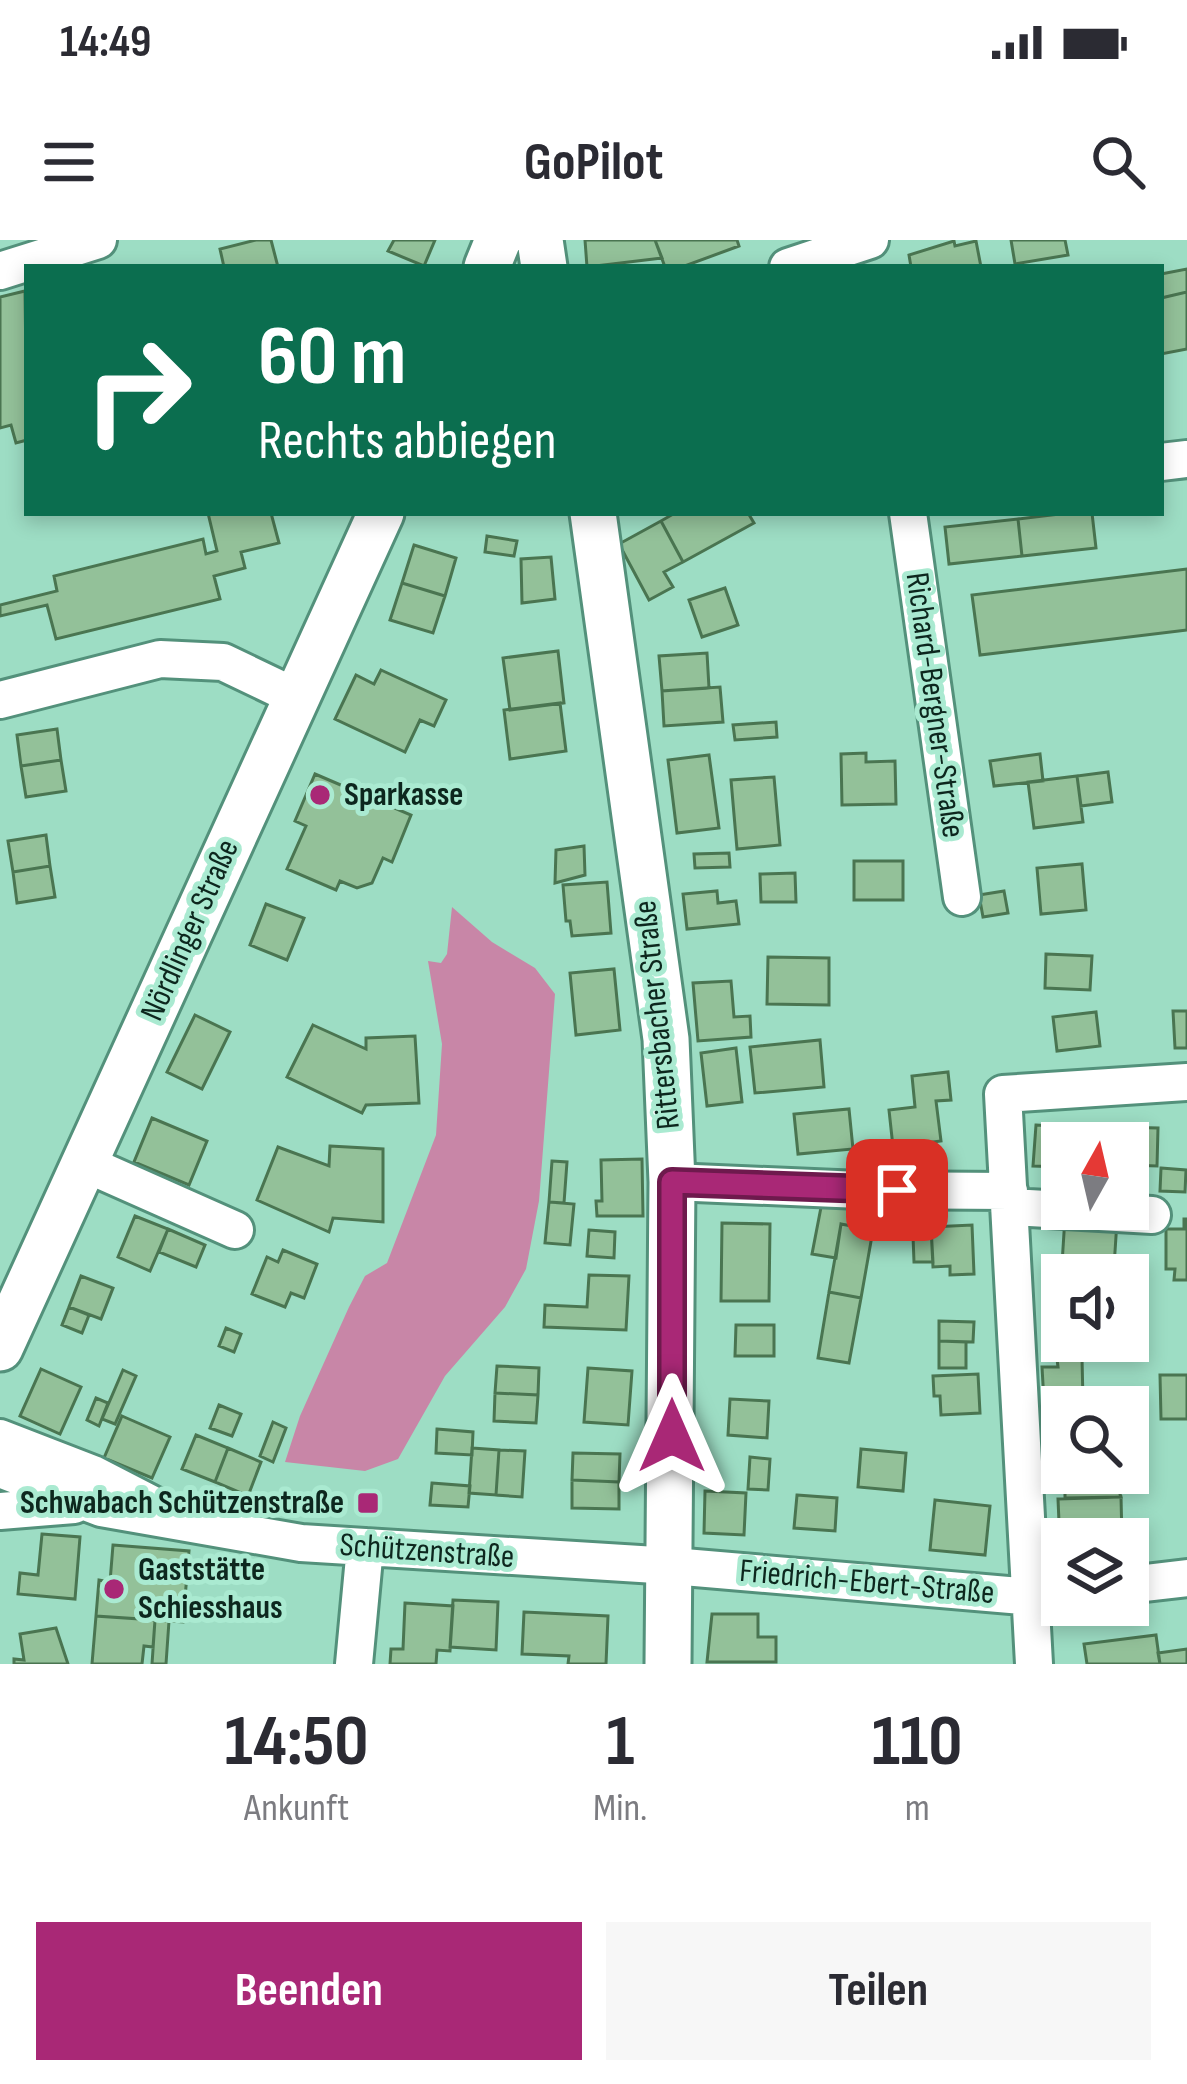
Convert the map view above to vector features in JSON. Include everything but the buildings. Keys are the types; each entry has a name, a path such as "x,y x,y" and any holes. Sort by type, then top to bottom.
{"main road":[{"name":"Nördlinger Straße","path":"0,1348 380,516"},
{"name":"Rittersbacher Straße","path":"593,516 666,1040 672,1182 668,1664"}],"street":[{"path":"0,271 98,240"},
{"path":"798,264 874,240"},
{"name":"Richard-Bergner-Straße","path":"908,516 962,897"},
{"path":"0,700 160,659 223,662 296,697"},
{"path":"1041,1532 1003,1094 1187,1082"},
{"path":"84,1163 235,1230"},
{"path":"672,1182 1009,1199 1152,1215"},
{"name":"Schützenstraße","path":"0,1438 93,1474 184,1521"},
{"name":"Schützenstraße","path":"0,1469 101,1508"},
{"name":"Schützenstraße","path":"0,1511 60,1504 301,1544 672,1565"},
{"path":"354,1664 364,1547"},
{"name":"Friedrich-Ebert-Straße","path":"672,1565 1041,1595"},
{"path":"1149,1583 1187,1578"},
{"path":"1034,1664 1041,1626"}],"shaded area":[{"path":"452,907 492,942 535,968 555,994 539,1201 526,1269 505,1307 445,1376 398,1459 365,1471 285,1462 300,1416 349,1307 365,1276 387,1263 436,1135 442,1044 428,961 441,963 447,954"}],"place":[{"name":"Sparkasse","path":"320,795"},
{"name":"Schwabach Schützenstraße","path":"368,1503"},
{"name":"Gaststätte Schiesshaus","path":"114,1589"}],"route":[{"path":"672,1436 672,1182 897,1190"}]}
